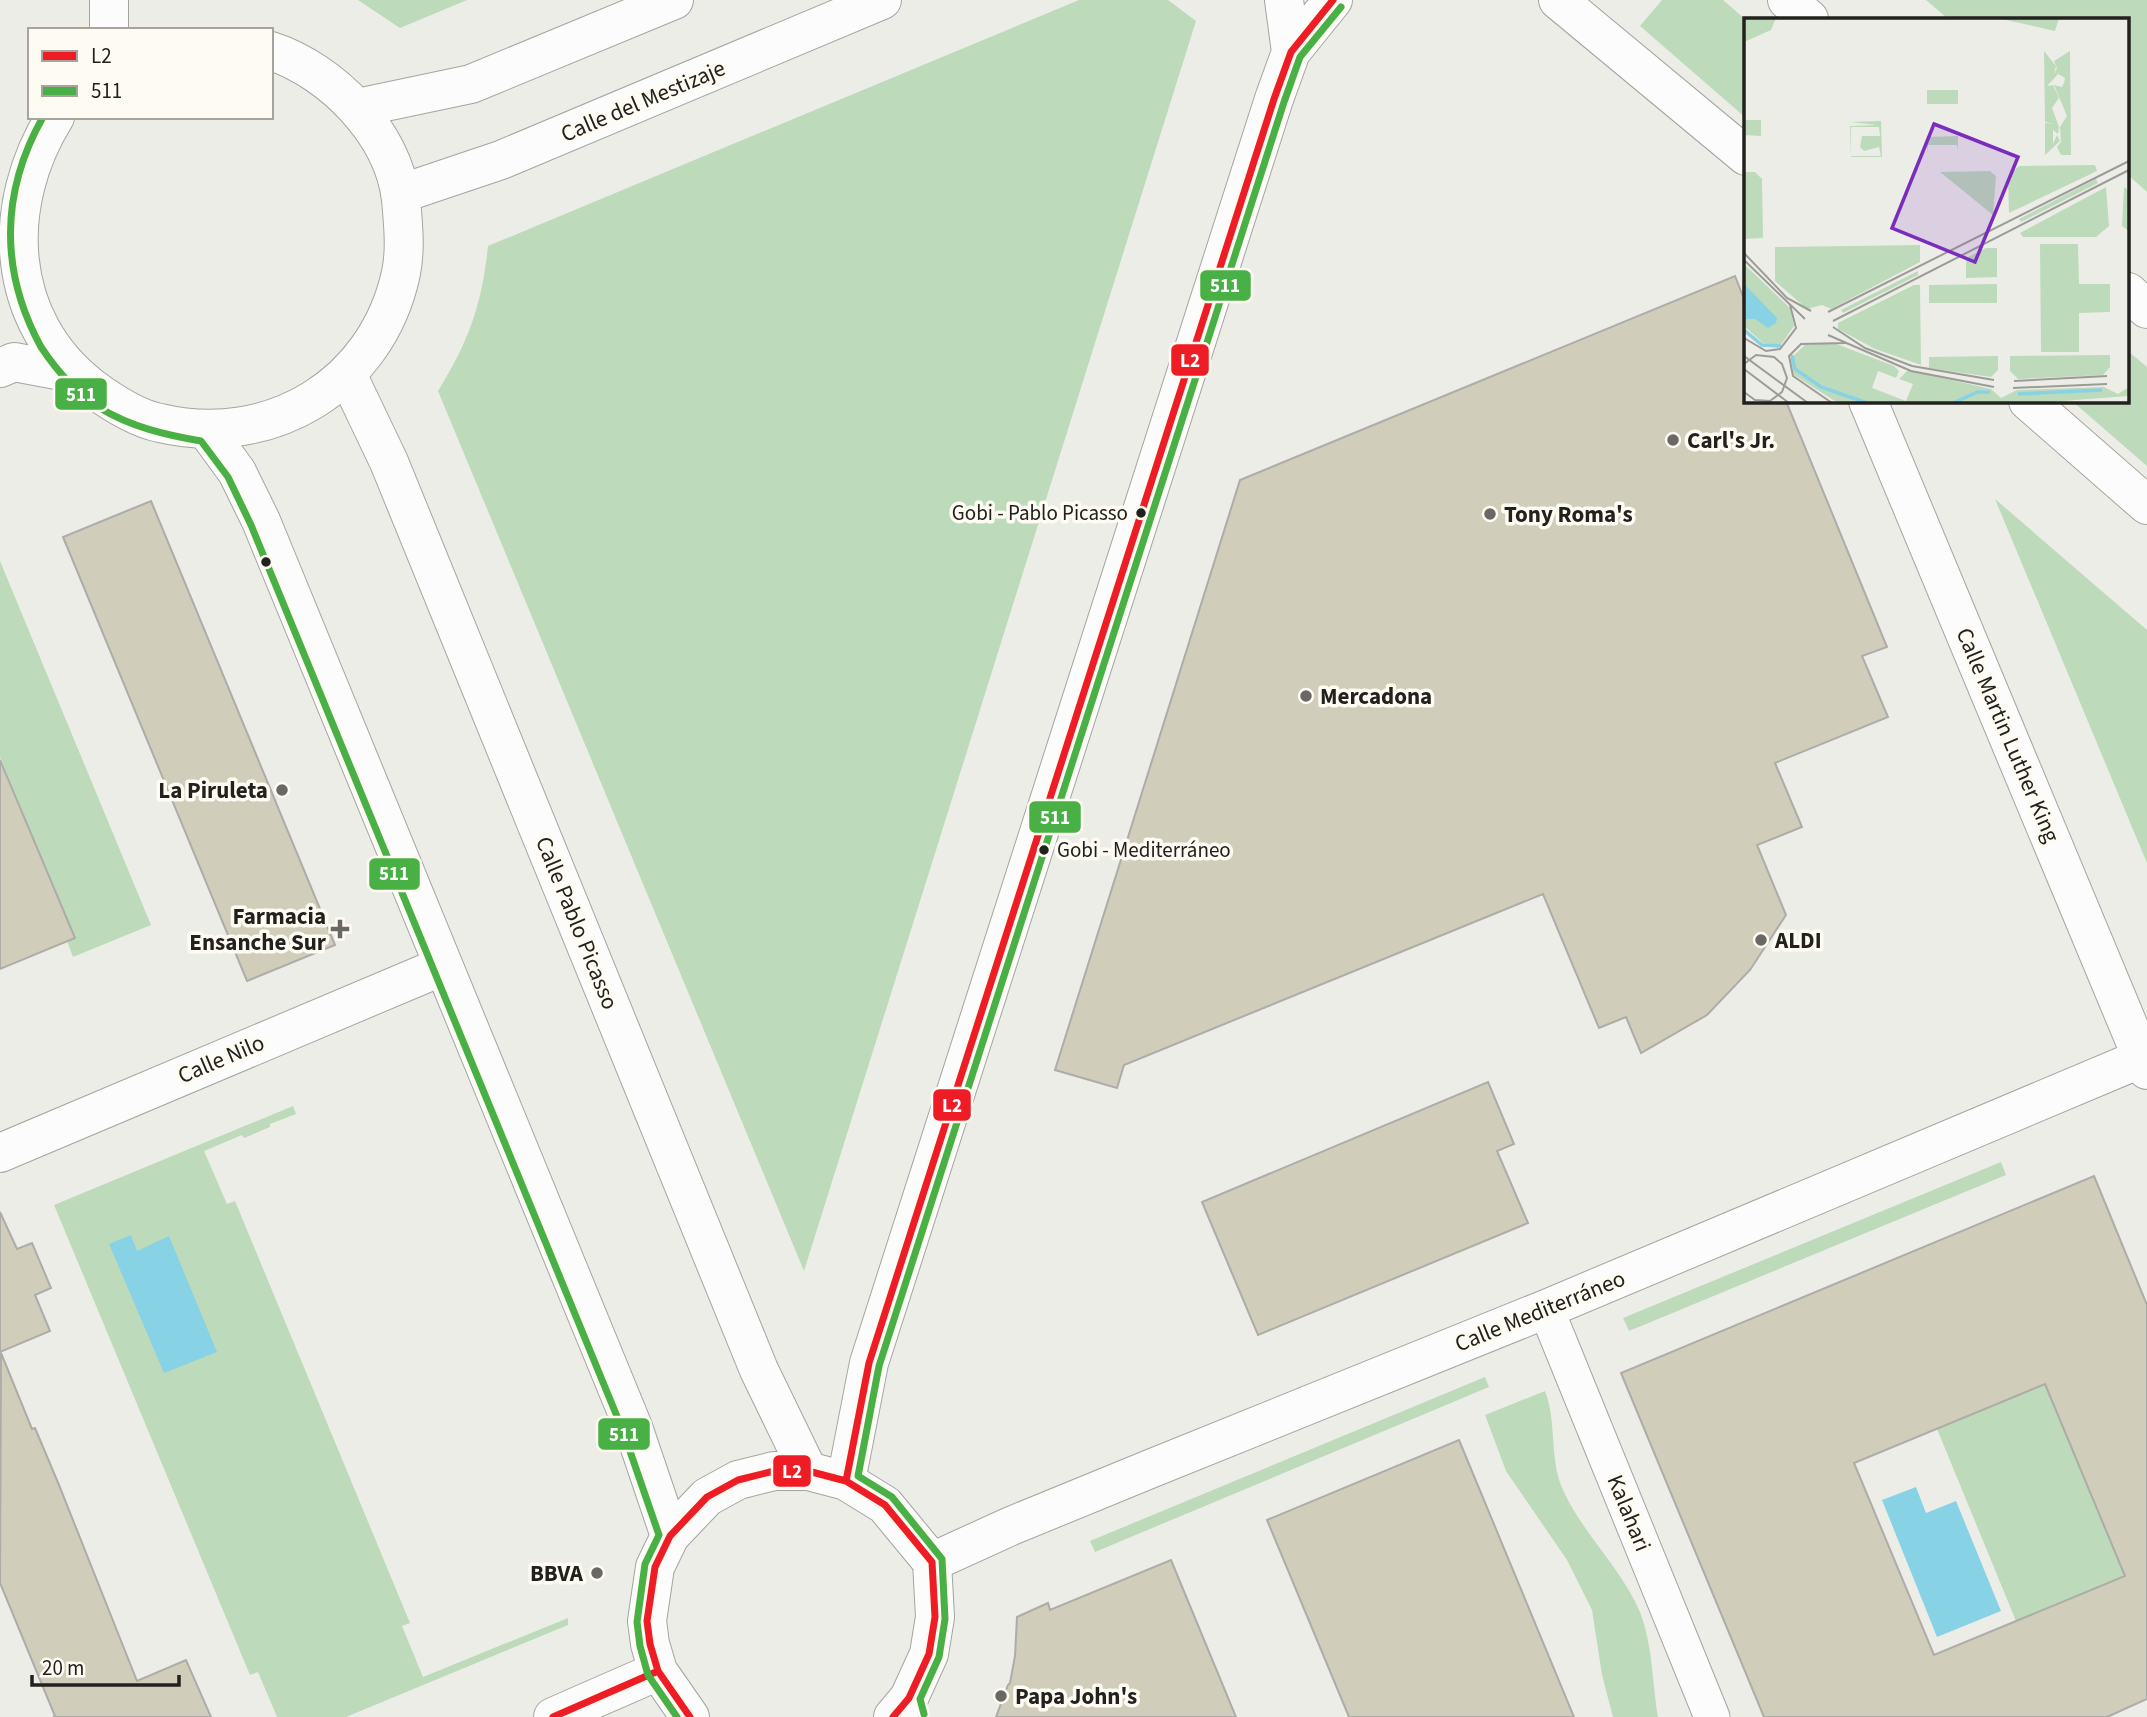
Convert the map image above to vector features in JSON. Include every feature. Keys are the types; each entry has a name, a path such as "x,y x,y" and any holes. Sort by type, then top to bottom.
{"street":[{"path":"109,0 109,28"},
{"path":"356,108 471,84 674,0"},
{"name":"Calle del Mestizaje","path":"400,194 502,160 882,0"},
{"path":"1284,0 1291,52"},
{"path":"846,1482 869,1363 1291,52 1333,0"},
{"path":"1558,0 1744,154"},
{"path":"1787,0 1808,18"},
{"path":"54,119 25,173 9,268 42,334 73,373 112,403 158,423 207,431 246,427 283,416 317,398 347,374 372,344 390,309 401,272 404,233 400,194 390,163 376,134 356,108 325,78 273,52"},
{"path":"2130,294 2147,309"},
{"path":"0,368 14,362 73,373"},
{"name":"Calle Pablo Picasso","path":"347,374 389,462 759,1370 808,1471"},
{"name":"Calle Martin Luther King","path":"1868,402 2145,1061"},
{"path":"2029,402 2147,505"},
{"path":"207,431 237,472 261,521 633,1427 670,1536"},
{"name":"Calle Nilo","path":"0,1153 443,966"},
{"name":"Calle Mediterráneo","path":"932,1562 1112,1484 1546,1309 2145,1061"},
{"name":"Kalahari","path":"1546,1309 1712,1717"},
{"path":"690,1717 658,1671 650,1644 646,1621 655,1567 670,1536 707,1497 738,1480 774,1471 808,1471 846,1482 885,1505 932,1562 935,1617 929,1654 905,1711"},
{"path":"552,1717 658,1671"}],"green space":[{"path":"358,0 467,0 400,28"},
{"path":"1079,0 1168,0 1196,21 804,1271 438,391 472,322 482,286 488,246"},
{"path":"1662,0 1723,0 1744,18 1744,116 1640,26"},
{"path":"1926,0 2147,0 2147,192 2130,177 2130,18 1947,18"},
{"path":"2130,353 2147,367 2147,466 2073,402 2130,402"},
{"path":"1995,499 2147,630 2147,863"},
{"path":"0,561 151,925 73,957 67,941 74,938 0,757"},
{"path":"293,1106 296,1114 244,1138 242,1135 204,1151 227,1204 235,1201 410,1623 402,1626 423,1677 568,1618 568,1625 346,1717 277,1717 258,1672 250,1675 54,1205"},
{"path":"2001,1162 2006,1175 1629,1331 1623,1318"},
{"path":"1485,1377 1489,1387 1095,1552 1090,1541"},
{"path":"2045,1384 2125,1576 2016,1621 1937,1429"},
{"path":"1545,1391 1551,1415 1556,1466 1563,1490 1581,1522 1623,1581 1640,1612 1650,1651 1658,1717 1613,1717 1602,1675 1592,1610 1567,1560 1506,1471 1485,1415"}],"water":[{"path":"131,1235 137,1251 169,1236 217,1352 164,1373 109,1244"},
{"path":"1916,1487 1926,1513 1956,1501 2001,1611 1937,1637 1882,1500"}],"building":[{"name":"ALDI","path":"1735,276 1744,299 1744,402 1786,402 1887,647 1862,656 1888,717 1775,763 1802,827 1757,845 1786,915 1750,970 1707,1015 1641,1053 1626,1017 1599,1028 1543,894 1124,1065 1117,1088 1055,1070 1240,480"},
{"path":"151,501 335,945 247,981 63,537"},
{"path":"0,760 75,938 0,969"},
{"path":"1488,1082 1514,1144 1497,1151 1528,1223 1258,1335 1202,1202"},
{"path":"2094,1176 2147,1305 2147,1699 2107,1717 1764,1717 1621,1373","holes":["2045,1384 2125,1576 1934,1655 1854,1463"]},
{"path":"0,1212 17,1249 32,1243 51,1288 35,1295 50,1331 0,1352"},
{"path":"1,1353 32,1429 35,1428 59,1485 137,1681 186,1660 211,1717 53,1717 55,1716 0,1583"},
{"path":"1459,1440 1574,1717 1349,1717 1267,1520"},
{"path":"1171,1560 1236,1717 996,1717 1010,1683 1015,1656 1017,1617 1048,1603 1050,1610"}],"transit line":[{"name":"L2","path":"846,1481 869,1363 1274,99 1291,52 1333,0"},
{"name":"511","path":"924,1714 920,1699 939,1657 945,1619 942,1559 892,1497 858,1476 879,1366 1284,102 1300,57 1341,7"},
{"name":"511","path":"42,119 19,174 10,232 12,261 28,319 41,347 54,365 91,402 136,425 201,441 228,477 251,525 623,1431 659,1535 645,1564 637,1622 640,1646 648,1675 677,1717"},
{"name":"L2","path":"690,1717 658,1671 650,1644 647,1621 655,1567 670,1536 707,1497 738,1480 774,1471 808,1471 846,1481 885,1505 932,1562 935,1617 929,1654 909,1698 893,1717"},
{"name":"L2","path":"553,1717 658,1671"}],"place":[{"name":"Carl's Jr.","path":"1673,440"},
{"name":"Gobi - Pablo Picasso","path":"1141,513"},
{"name":"Tony Roma's","path":"1490,514"},
{"name":"Mercadona","path":"1306,696"},
{"name":"La Piruleta","path":"282,790"},
{"name":"Gobi - Mediterráneo","path":"1044,850"},
{"name":"Farmacia Ensanche Sur","path":"340,929"},
{"name":"ALDI","path":"1761,940"},
{"name":"BBVA","path":"597,1573"},
{"name":"Papa John's","path":"1001,1696"}]}
